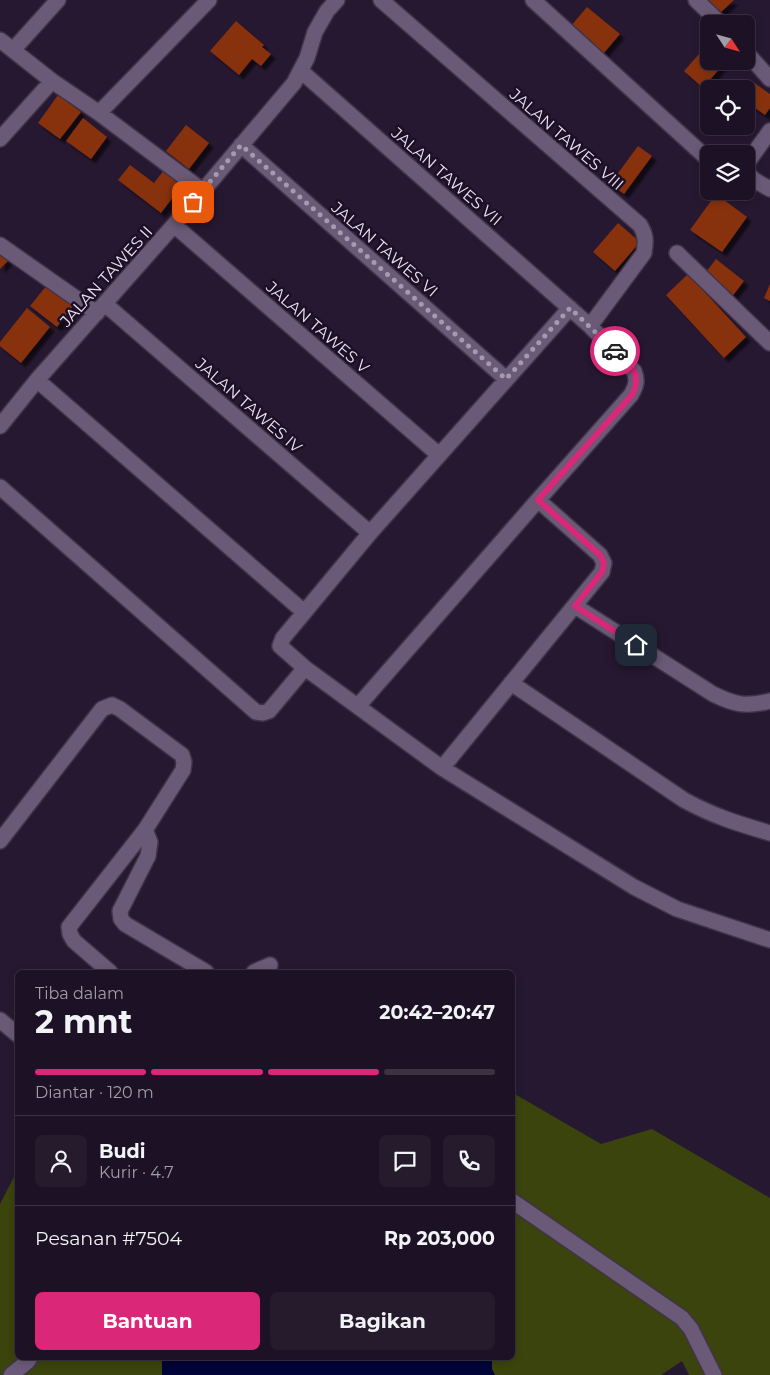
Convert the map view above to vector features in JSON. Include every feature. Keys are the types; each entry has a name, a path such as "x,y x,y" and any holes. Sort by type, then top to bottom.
{"street":[{"path":"13,50 58,0"},
{"path":"99,112 209,0"},
{"name":"JALAN TAWES II","path":"0,426 37,380 174,225 294,83 308,58 315,32 336,0"},
{"name":"JALAN TAWES VIII","path":"381,0 640,225 646,240 644,253 590,326"},
{"path":"533,0 700,153"},
{"path":"696,0 712,15"},
{"path":"0,40 52,81 99,112 203,191"},
{"path":"755,62 770,79"},
{"name":"JALAN TAWES VII","path":"301,71 590,326 634,371 637,378 632,395 358,706"},
{"path":"0,139 52,81"},
{"path":"770,131 747,163 746,169 752,179 770,189"},
{"name":"JALAN TAWES VI","path":"241,145 506,379"},
{"name":"JALAN TAWES V","path":"174,225 439,455"},
{"name":"JALAN TAWES IV","path":"0,246 101,309 370,533"},
{"path":"677,253 770,343"},
{"path":"570,308 370,533 283,638 280,646 305,668 442,768 651,897 677,909 770,940"},
{"path":"37,380 304,612"},
{"path":"0,487 256,712 263,714 269,711 305,668"},
{"path":"442,768 602,572 604,563 600,555 538,500"},
{"path":"575,606 726,701 738,705 770,701"},
{"path":"511,683 684,800 708,813 733,823 770,833"},
{"path":"0,841 102,710 112,706 120,709 182,755 184,762 183,770 145,830 69,927 74,941 108,970"},
{"path":"145,830 150,842 148,856 120,911 121,919 125,924 203,970"},
{"path":"259,970 270,965"},
{"path":"0,1020 15,1032"},
{"path":"515,1203 682,1318 691,1329 714,1375"},
{"path":"11,1375 29,1360"}],"green space":[{"path":"515,1094 601,1144 652,1129 770,1198 770,1375 689,1375 682,1361 661,1375 0,1375 0,1204 15,1175 15,1360 515,1360"}],"shaded area":[{"path":"162,1360 492,1360 492,1369 495,1375 162,1375"}],"building":[{"path":"705,0 734,0 719,14"},
{"path":"587,7 620,34 603,54 570,27"},
{"path":"236,21 264,45 262,47 271,54 261,66 252,59 239,75 210,51"},
{"path":"700,53 700,70 718,70 710,80 700,80 700,85 684,71"},
{"path":"755,83 770,94 770,108 765,115 755,108"},
{"path":"58,95 81,112 60,139 38,123"},
{"path":"83,118 107,137 91,159 66,141"},
{"path":"186,125 209,143 189,169 166,151"},
{"path":"638,146 652,156 624,194 610,184"},
{"path":"130,165 154,183 164,170 183,184 161,213 118,180"},
{"path":"712,200 724,200 747,217 722,252 690,230"},
{"path":"618,223 640,242 615,271 593,252"},
{"path":"0,254 8,261 0,269"},
{"path":"716,259 744,281 731,298 703,276"},
{"path":"688,274 746,337 724,358 666,295"},
{"path":"770,284 770,301 764,298"},
{"path":"47,285 73,306 57,327 30,306"},
{"path":"27,308 50,327 21,363 0,346 0,342"}],"way so far":[{"path":"193,202 241,145 506,379 570,308 615,351"}],"route":[{"path":"615,351 634,371 637,378 632,395 538,500 600,555 604,563 602,572 575,606 636,645"}]}
